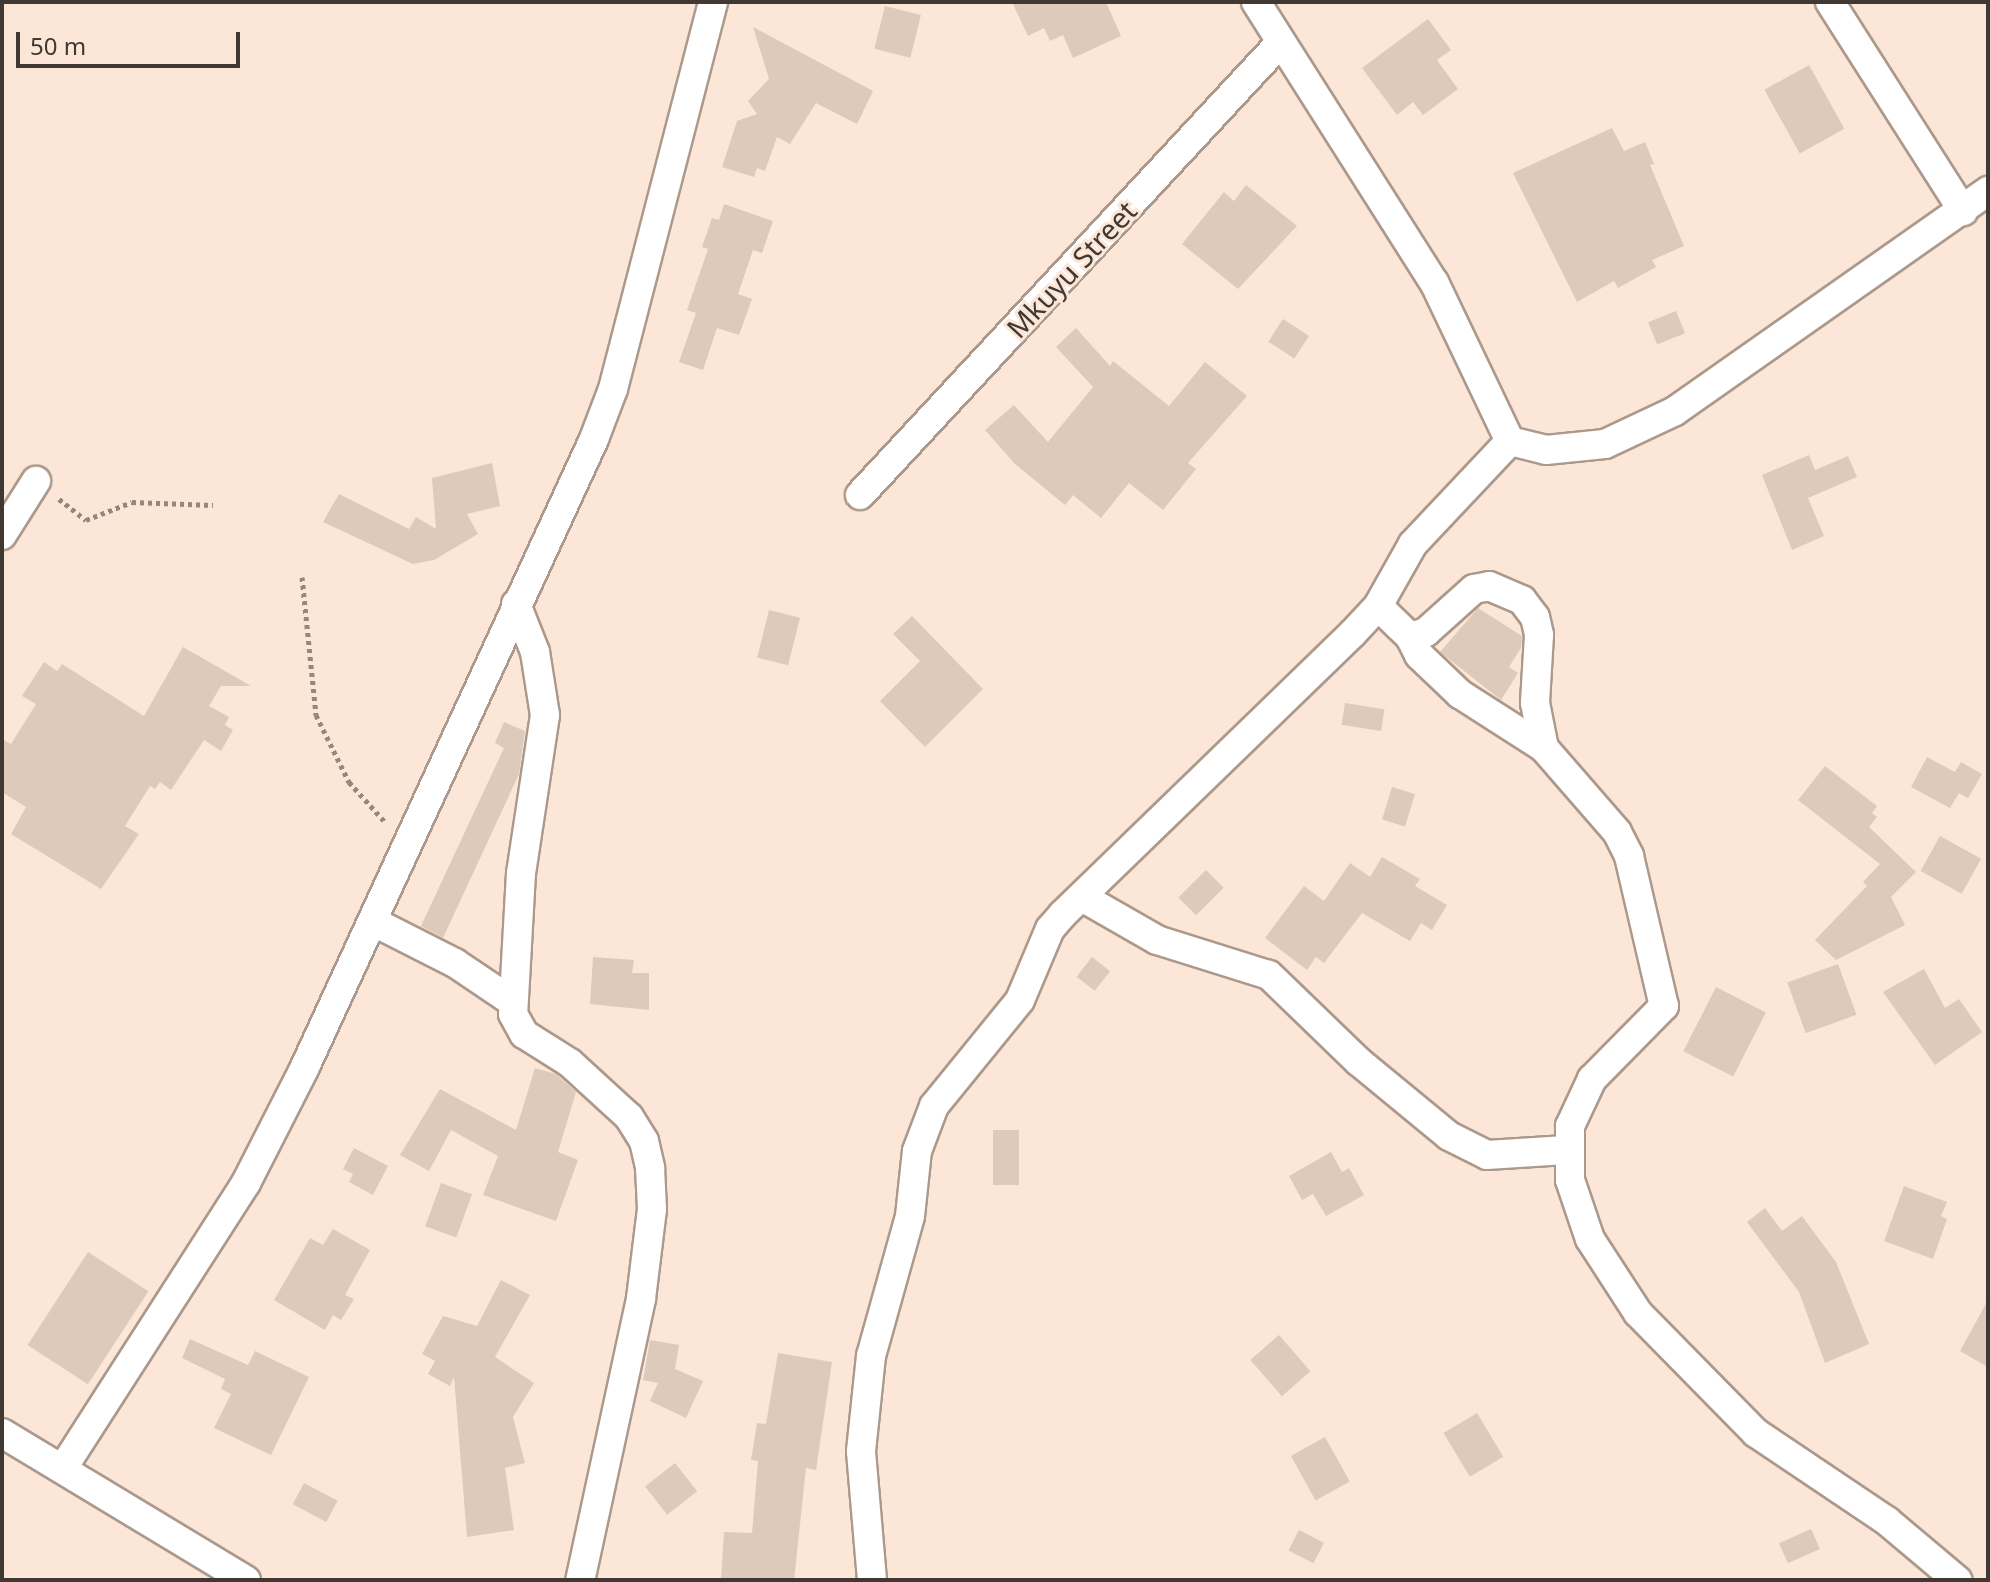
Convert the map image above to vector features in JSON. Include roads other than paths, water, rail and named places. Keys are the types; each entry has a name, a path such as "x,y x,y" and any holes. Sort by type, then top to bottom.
{"street":[{"path":"63,1468 246,1183 376,923 613,389 713,2"},
{"path":"1256,2 1434,282 1510,441"},
{"path":"1830,2 1963,211"},
{"name":"Mkuyu Street","path":"860,495 1281,42"},
{"path":"1510,441 1546,450 1605,444 1675,411 1988,191"},
{"path":"872,1580 862,1504 862,1435 871,1356 910,1216 917,1151 934,1106 956,1074 992,1041 1020,1000 1050,929 1378,606 1413,544 1510,441"},
{"path":"2,535 36,481"},
{"path":"1410,637 1426,632 1474,589 1489,586 1522,600 1535,617 1539,635 1535,703 1544,748"},
{"path":"516,604 541,677 545,726 521,873 513,1002 518,1028 582,1073 629,1117 644,1141 650,1168 652,1209 641,1299 580,1580"},
{"path":"1378,606 1410,637 1419,655 1460,694 1544,748 1623,844 1665,996 1660,1015 1592,1079 1570,1126 1566,1150 1590,1239 1638,1313 1756,1433 1887,1521 1957,1580"},
{"path":"1082,897 1157,940 1269,975 1358,1061 1449,1136 1487,1155 1566,1150"},
{"path":"376,923 455,963 513,1002"},
{"path":"2,1433 246,1580"}]}
